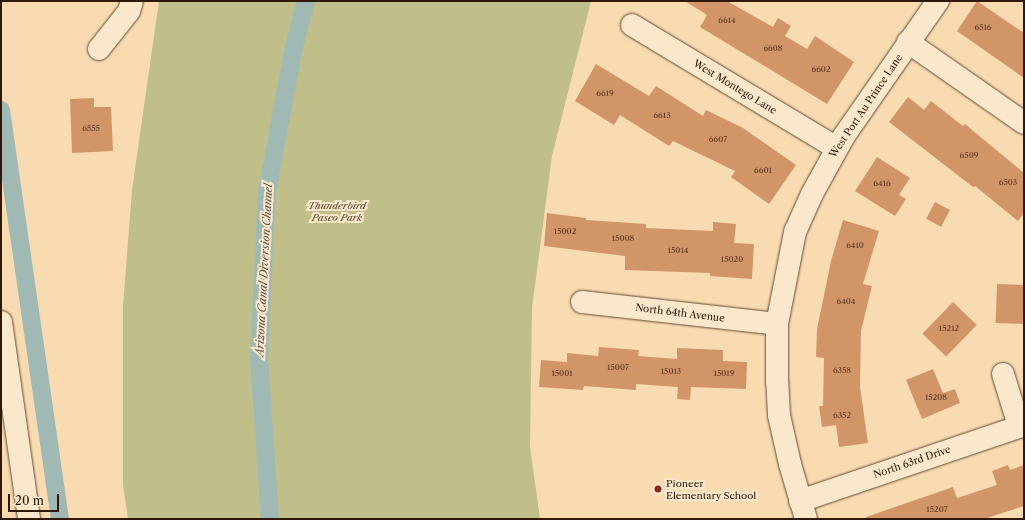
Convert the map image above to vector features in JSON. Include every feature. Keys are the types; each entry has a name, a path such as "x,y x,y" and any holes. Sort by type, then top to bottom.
{"street":[{"path":"99,49 129,11 132,1"},
{"name":"West Port Au Prince Lane","path":"803,510 779,415 776,345 778,324 795,232 837,148 908,42 938,1"},
{"name":"West Montego Lane","path":"632,25 837,148"},
{"path":"908,42 1024,123"},
{"name":"North 64th Avenue","path":"582,302 778,324"},
{"path":"1,322 29,519"},
{"path":"1004,374 1021,426"},
{"name":"North 63rd Drive","path":"803,510 1021,426"}],"green space":[{"name":"Thunderbird Paseo Park","path":"159,1 591,1 552,156 532,308 530,446 540,519 128,519 123,485 123,306 132,190"}],"building":[{"path":"685,1 727,1 773,27 778,18 791,26 785,36 807,49 815,36 854,62 827,104 700,27 707,15"},
{"path":"977,1 1024,33 1024,78 957,31"},
{"path":"596,64 649,96 656,86 703,116 706,110 743,128 796,165 769,204 731,177 735,171 673,141 669,146 620,115 614,125 575,101"},
{"path":"908,97 924,110 931,101 963,126 965,124 1024,173 1024,213 1018,221 975,186 973,187 889,122"},
{"path":"94,98 94,107 111,107 113,151 72,153 70,99"},
{"path":"877,157 910,178 899,195 906,199 895,216 855,191"},
{"path":"935,202 950,210 941,227 926,219"},
{"path":"547,213 586,218 586,220 646,224 646,228 713,231 713,222 736,224 734,243 754,244 752,279 710,276 710,273 625,270 625,256 544,246"},
{"path":"843,220 879,231 863,284 872,286 861,331 860,387 868,443 839,447 836,425 822,427 819,406 823,406 824,358 816,357 817,329 831,261"},
{"path":"997,284 1024,285 1023,324 996,323"},
{"path":"953,302 977,325 946,357 922,334"},
{"path":"599,347 639,350 638,356 677,359 677,348 723,350 723,361 747,362 746,389 691,387 690,400 677,399 678,387 636,384 636,390 584,386 583,390 539,387 541,360 567,362 567,353 598,356"},
{"path":"933,369 943,393 955,389 960,403 922,419 906,380"},
{"path":"1008,465 1010,470 1024,465 1024,506 984,519 866,519 866,517 953,487 957,498 997,485 992,471"}],"waterway":[{"name":"Arizona Canal Diversion Channel","path":"270,519 259,356 267,192 294,47 306,1"},
{"path":"1,110 60,519"}],"place":[{"name":"Pioneer Elementary School","path":"658,489"}]}
